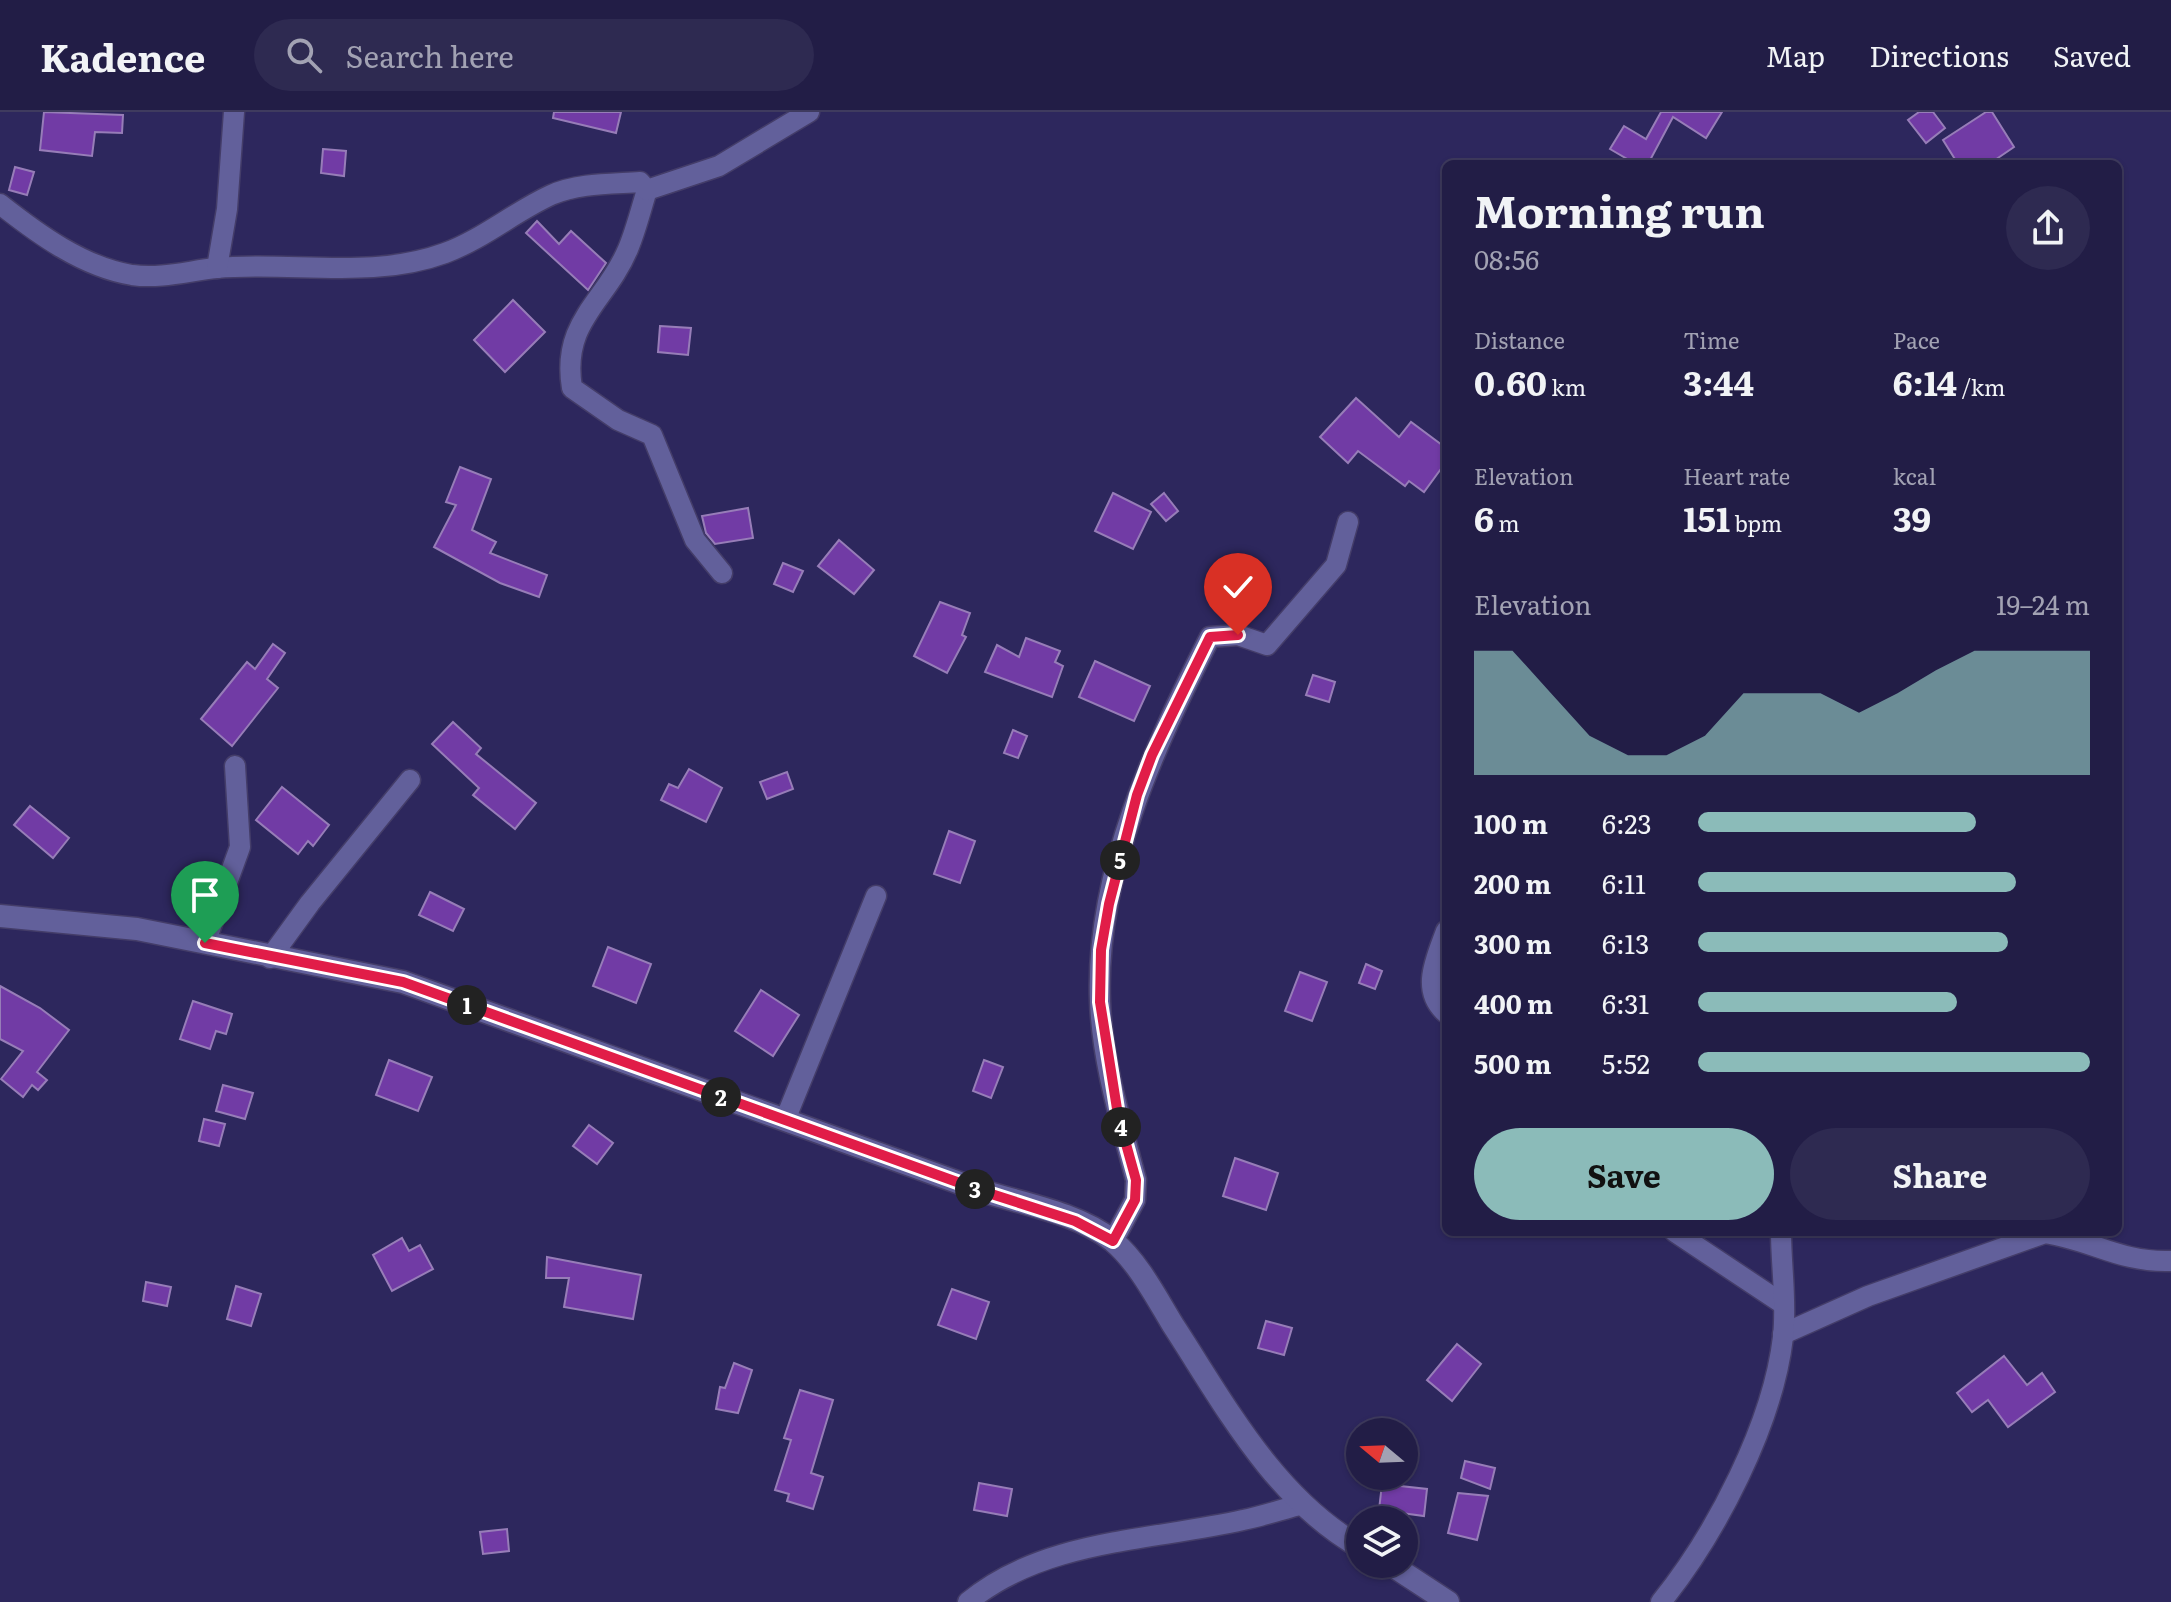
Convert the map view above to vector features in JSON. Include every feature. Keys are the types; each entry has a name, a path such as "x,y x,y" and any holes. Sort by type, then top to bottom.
{"street":[{"path":"217,268 227,209 234,112"},
{"path":"647,190 719,166 809,112"},
{"path":"0,204 32,229 87,261 132,275 171,276 217,268 399,265 444,253 554,194 594,184 640,182 647,190"},
{"path":"647,190 628,250 578,327 568,364 572,388 618,420 652,435 695,540 722,573"},
{"path":"1113,1241 1135,1200 1136,1180 1107,1060 1100,1002 1101,950 1109,904 1137,795 1152,755 1210,637 1238,635 1267,645 1336,565 1348,522"},
{"path":"205,943 240,847 235,766"},
{"path":"270,958 310,903 410,780"},
{"path":"785,1120 876,896"},
{"path":"0,916 137,929 270,958 353,970 403,982 982,1191 1075,1221 1113,1241 1127,1256 1226,1410 1259,1455 1303,1504 1346,1536"},
{"path":"1442,943 1430,978 1435,1003 1442,1009"},
{"path":"1681,1236 1783,1304"},
{"path":"1661,1602 1709,1538 1746,1459 1769,1399 1783,1334 1781,1236"},
{"path":"1783,1334 1868,1296 2037,1236"},
{"path":"2064,1236 2113,1255 2171,1261"},
{"path":"968,1602 994,1581 1049,1556 1244,1520 1303,1504"},
{"path":"1411,1578 1448,1602"}],"building":[{"path":"44,112 123,115 122,133 95,132 92,156 40,150"},
{"path":"554,112 621,112 616,133 553,118"},
{"path":"1661,112 1722,112 1706,138 1673,117 1650,160 1627,160 1610,149 1624,126 1646,139"},
{"path":"1919,112 1933,112 1945,128 1926,143 1908,120"},
{"path":"1986,112 1992,112 2014,147 1995,160 1956,160 1943,140"},
{"path":"323,149 346,151 344,176 321,173"},
{"path":"15,167 34,172 27,195 9,190"},
{"path":"537,221 559,244 571,231 606,263 588,290 526,233"},
{"path":"513,300 545,332 505,372 474,340"},
{"path":"660,326 691,328 688,355 658,352"},
{"path":"1356,398 1399,437 1411,422 1442,445 1442,467 1424,492 1409,481 1405,486 1358,451 1348,463 1320,437"},
{"path":"460,467 491,479 472,530 496,542 490,553 547,575 539,597 500,583 434,547 456,505 446,502"},
{"path":"1113,493 1151,512 1133,549 1095,531"},
{"path":"1164,493 1178,511 1166,521 1151,504"},
{"path":"748,508 753,538 715,544 706,533 702,516"},
{"path":"839,540 874,570 854,594 818,566"},
{"path":"783,563 803,571 793,592 774,584"},
{"path":"940,602 970,613 962,635 966,637 947,673 914,656"},
{"path":"1026,638 1060,651 1055,662 1063,666 1052,697 985,672 997,645 1019,657"},
{"path":"273,644 285,653 267,679 278,688 232,746 201,719 247,662 255,669"},
{"path":"1095,661 1150,686 1134,721 1079,697"},
{"path":"1313,675 1335,682 1329,702 1306,695"},
{"path":"453,722 481,748 476,754 536,803 515,829 473,795 479,788 432,744"},
{"path":"1013,730 1027,736 1018,758 1004,753"},
{"path":"689,769 722,788 706,822 661,800 669,784 678,788"},
{"path":"787,772 793,789 767,799 760,782"},
{"path":"282,787 329,825 313,846 308,841 298,854 256,820"},
{"path":"30,806 69,838 53,858 14,825"},
{"path":"949,831 975,841 960,883 934,874"},
{"path":"430,892 464,909 453,931 419,915"},
{"path":"608,947 651,964 636,1003 593,986"},
{"path":"1366,964 1382,971 1375,989 1359,983"},
{"path":"1300,972 1327,982 1312,1021 1285,1011"},
{"path":"0,986 40,1008 69,1030 37,1072 47,1080 38,1090 32,1085 23,1097 1,1079 23,1051 0,1039"},
{"path":"761,990 799,1015 773,1056 735,1031"},
{"path":"193,1001 232,1014 226,1034 216,1031 210,1049 180,1039"},
{"path":"389,1060 432,1077 418,1111 376,1095"},
{"path":"984,1060 1003,1067 991,1098 973,1091"},
{"path":"223,1085 253,1093 245,1119 216,1111"},
{"path":"204,1119 225,1124 219,1146 199,1141"},
{"path":"589,1125 613,1143 597,1164 573,1146"},
{"path":"1235,1158 1278,1173 1266,1210 1223,1196"},
{"path":"402,1238 409,1251 420,1245 433,1269 392,1291 373,1255"},
{"path":"547,1257 641,1275 633,1319 564,1307 569,1278 546,1278"},
{"path":"146,1282 171,1287 167,1306 143,1301"},
{"path":"236,1286 261,1294 251,1326 227,1319"},
{"path":"952,1289 989,1302 976,1339 938,1325"},
{"path":"1266,1321 1292,1328 1284,1355 1258,1348"},
{"path":"1457,1344 1481,1364 1452,1401 1427,1380"},
{"path":"2004,1356 2027,1385 2042,1373 2055,1392 2008,1427 1988,1400 1972,1412 1957,1393"},
{"path":"734,1363 752,1370 738,1413 716,1409 720,1387 725,1388"},
{"path":"800,1390 833,1400 811,1473 823,1477 813,1509 787,1501 789,1494 775,1490 791,1440 784,1438"},
{"path":"1465,1461 1495,1468 1490,1489 1461,1478"},
{"path":"979,1483 1012,1489 1007,1516 974,1510"},
{"path":"1427,1489 1424,1516 1418,1515 1418,1506 1379,1506 1381,1490"},
{"path":"1458,1493 1488,1496 1477,1540 1448,1533"},
{"path":"507,1529 509,1551 483,1554 480,1532"}],"route":[{"path":"205,943 403,982 982,1191 1075,1221 1113,1241 1135,1200 1136,1180 1118,1115 1100,1002 1101,950 1109,904 1137,795 1152,755 1210,637 1238,635"}]}
